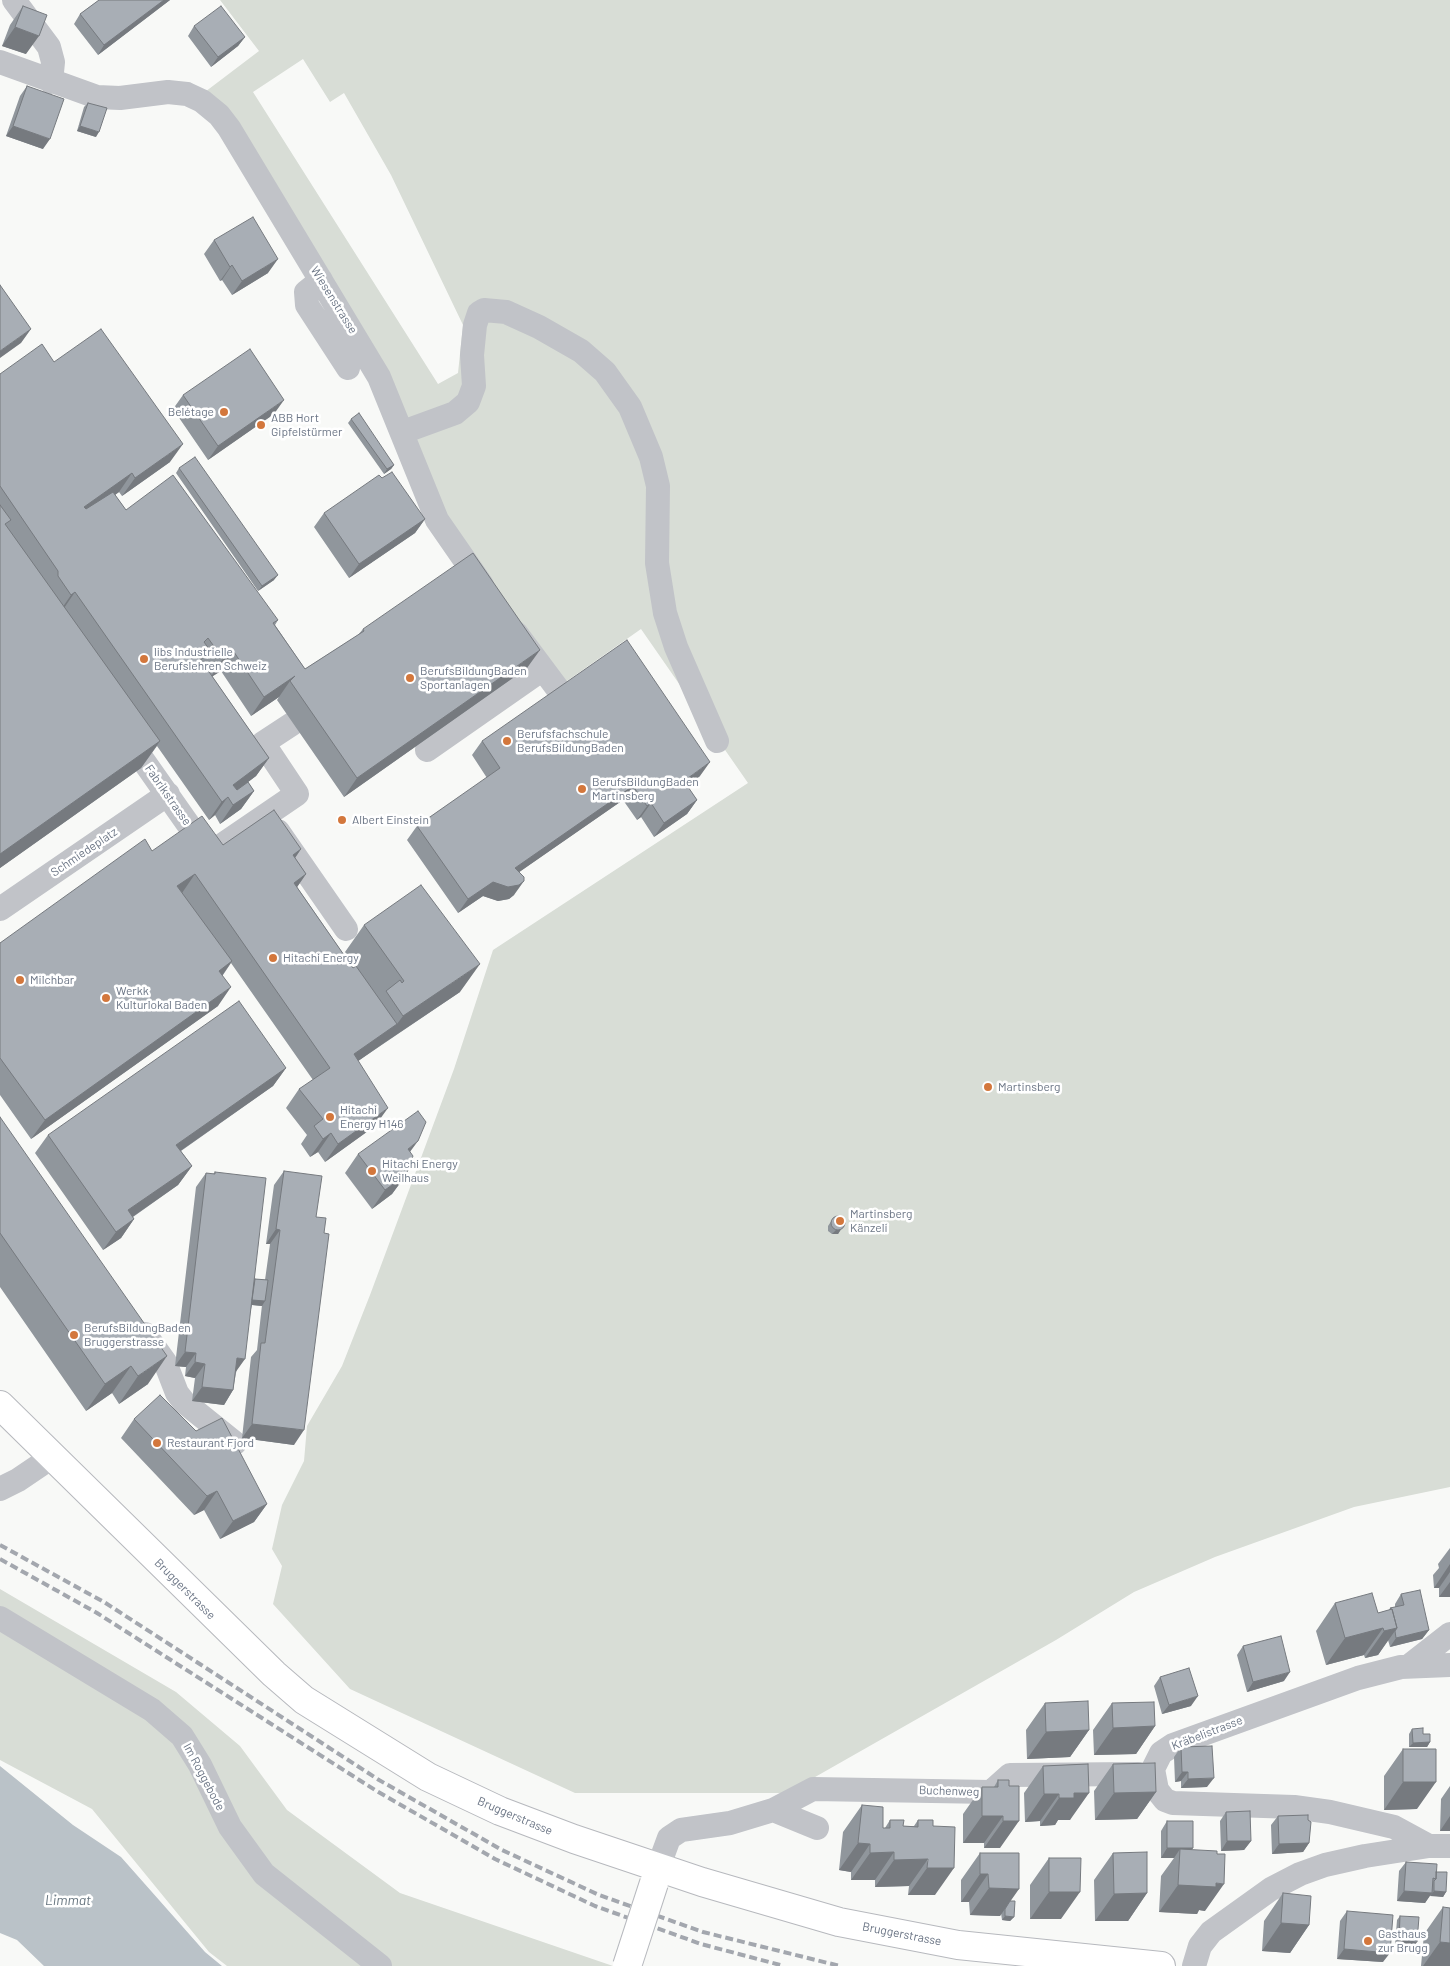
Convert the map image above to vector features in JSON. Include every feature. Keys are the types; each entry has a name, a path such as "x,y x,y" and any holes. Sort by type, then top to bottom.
{"main road":[{"name":"Bruggerstrasse","path":"0,1404 229,1633 304,1700 428,1777 505,1813 656,1875 839,1922 905,1936 958,1945 1160,1966"},
{"path":"627,1966 656,1875"}],"street":[{"path":"14,0 50,47 53,62 51,82"},
{"name":"Wiesenstrasse","path":"0,62 51,82 97,97 120,98 175,92 187,94 208,105 229,128 379,377 441,526 500,611 557,688"},
{"path":"321,280 306,292 307,306 348,368"},
{"path":"403,432 455,413 468,402 474,386 472,355 476,320 484,310 506,312 539,327 581,352 605,372 633,412 652,457 658,486 657,563 665,613 676,647 717,741"},
{"path":"427,750 543,669"},
{"name":"Fabrikstrasse","path":"112,715 209,854 297,794 263,743 292,724"},
{"name":"Schmiedeplatz","path":"0,909 168,794"},
{"path":"267,815 346,929"},
{"path":"134,1318 165,1362 177,1392 184,1402 235,1444"},
{"path":"0,1488 18,1480 52,1457"},
{"name":"Im Roggebode","path":"0,1618 152,1710 176,1731 200,1765 230,1827 264,1874 380,1966"},
{"path":"1409,1666 1450,1634"},
{"name":"Kräbelistrasse","path":"1152,1774 1154,1764 1161,1753 1180,1742 1358,1678 1409,1666 1450,1665"},
{"path":"1152,1774 1157,1790 1165,1800 1173,1803 1310,1809 1394,1827 1440,1846"},
{"name":"Buchenweg","path":"656,1875 669,1838 681,1830 730,1823 773,1810 813,1789 991,1792 1010,1775 1152,1774"},
{"path":"773,1810 817,1828"},
{"path":"1194,1966 1200,1946 1212,1932 1283,1882 1340,1861 1440,1846"}],"shaded area":[{"path":"220,0 1450,0 1450,1487 1354,1507 1215,1557 1134,1592 1056,1640 787,1793 575,1793 350,1689 273,1604 282,1566 272,1549 282,1505 304,1461 307,1426 342,1366 370,1295 454,1069 493,950 748,783 641,629 557,688 457,552 392,405 197,98 259,51","holes":["303,59 330,102 344,93 391,175 463,325 458,373 438,384 253,92"]},
{"path":"0,1589 176,1692 240,1746 287,1810 400,1893 613,1966 227,1966 209,1952 92,1809 0,1760"}],"water":[{"name":"Limmat","path":"0,1766 73,1825 121,1857 205,1952 222,1966 44,1966 17,1940 0,1933"}],"building":[{"path":"99,0 164,0 104,45 80,14"},
{"path":"23,6 47,15 39,36 15,27"},
{"path":"221,6 245,37 218,57 194,26"},
{"path":"27,86 64,99 50,139 13,126"},
{"path":"88,103 107,108 99,132 80,126"},
{"path":"253,217 278,259 242,281 232,265 230,267 214,240"},
{"path":"0,285 31,329 0,351"},
{"path":"101,329 183,444 135,478 132,473 84,507 86,509 113,492 126,510 173,475 278,620 273,623 305,669 364,631 363,629 473,553 540,650 357,778 290,681 295,676 264,697 234,652 223,659 208,638 204,642 209,649 198,656 269,758 233,785 237,790 248,782 254,791 233,805 228,797 222,802 75,592 71,595 58,576 58,571 0,486 0,374 42,344 54,362"},
{"name":"Belétage","path":"250,349 284,400 218,446 183,395"},
{"path":"359,413 394,465 387,469 351,419"},
{"path":"195,457 278,575 262,586 179,468"},
{"path":"392,472 425,519 359,564 324,513 379,475 382,478"},
{"path":"0,505 11,520 5,524 160,741 0,854"},
{"name":"BerufsBildungBaden Martinsberg","path":"627,640 710,762 684,781 697,800 664,823 651,803 647,806 633,786 515,868 524,877 524,881 519,885 508,887 493,882 468,899 417,826 500,768 482,741"},
{"path":"274,810 301,849 293,855 306,874 294,883 353,968 356,966 397,1024 354,1054 388,1108 338,1144 331,1133 323,1139 314,1126 323,1119 299,1089 330,1068 195,874 177,886 232,961 219,971 231,987 45,1120 0,1058 0,943 145,839 152,851 202,816 223,845"},
{"path":"421,885 480,964 403,1016 386,991 400,980 402,983 404,981 364,925"},
{"path":"239,1001 286,1068 176,1145 192,1166 128,1210 134,1219 116,1232 48,1135"},
{"path":"418,1111 426,1122 418,1141 408,1149 413,1156 406,1175 385,1190 358,1154"},
{"path":"0,1117 167,1356 138,1376 131,1366 105,1384 0,1233"},
{"path":"284,1171 322,1176 316,1217 326,1218 324,1233 329,1234 304,1430 252,1424 261,1343 265,1343 280,1230 276,1229"},
{"path":"215,1172 266,1178 245,1359 237,1358 233,1390 202,1387 205,1364 195,1362 196,1353 185,1352 206,1173 215,1174"},
{"path":"838,1216 843,1218 845,1223 843,1228 838,1230 833,1228 831,1223 833,1218"},
{"path":"255,1279 268,1280 265,1301 252,1300"},
{"path":"160,1395 196,1431 222,1418 267,1504 233,1521 217,1491 207,1496 134,1419"},
{"path":"1420,1590 1429,1630 1396,1638 1395,1631 1397,1628 1392,1609 1390,1608 1404,1605 1401,1594"},
{"path":"1372,1593 1378,1613 1392,1609 1397,1628 1384,1631 1383,1628 1345,1638 1335,1603"},
{"path":"1281,1636 1290,1672 1253,1682 1243,1646"},
{"path":"1189,1668 1198,1696 1169,1705 1160,1677"},
{"path":"1088,1701 1089,1730 1046,1732 1045,1703"},
{"path":"1154,1702 1155,1726 1113,1728 1112,1703"},
{"path":"1423,1728 1423,1734 1430,1734 1430,1742 1413,1743 1412,1729"},
{"path":"1212,1746 1214,1778 1188,1779 1188,1772 1182,1772 1181,1747"},
{"path":"1403,1749 1436,1749 1436,1782 1403,1782"},
{"path":"1155,1763 1156,1792 1114,1793 1113,1764"},
{"path":"1088,1764 1089,1793 1074,1793 1074,1798 1059,1798 1059,1794 1044,1794 1043,1766"},
{"path":"998,1780 1009,1780 1009,1786 1019,1786 1019,1821 1003,1821 1003,1816 982,1816 982,1787 998,1787"},
{"path":"862,1805 883,1807 883,1828 890,1828 890,1820 904,1820 903,1826 918,1827 918,1820 933,1820 933,1826 955,1827 954,1868 927,1868 928,1859 894,1860 894,1852 870,1853 870,1844 858,1843"},
{"path":"1250,1811 1251,1841 1227,1841 1226,1812"},
{"path":"1308,1815 1308,1820 1311,1822 1309,1843 1279,1844 1278,1816"},
{"path":"1167,1821 1193,1821 1193,1848 1167,1848"},
{"path":"1180,1849 1217,1851 1217,1854 1225,1854 1224,1884 1216,1883 1216,1887 1178,1885"},
{"path":"1147,1852 1147,1893 1114,1894 1113,1853"},
{"path":"980,1853 1019,1853 1019,1889 989,1888 988,1874 980,1874"},
{"path":"1049,1858 1081,1858 1080,1892 1049,1892"},
{"path":"1406,1862 1437,1864 1436,1879 1433,1878 1432,1893 1404,1891"},
{"path":"1436,1872 1447,1872 1446,1892 1434,1891"},
{"path":"1283,1893 1311,1896 1309,1925 1281,1923"},
{"path":"1010,1901 1015,1901 1014,1917 1005,1916 1005,1909"},
{"path":"1443,1907 1450,1908 1450,1943 1440,1942"},
{"path":"1347,1911 1393,1915 1390,1953 1344,1949"},
{"path":"1400,1916 1419,1917 1417,1942 1399,1940"}],"railway":[{"path":"0,1545 104,1602 379,1780 502,1850 599,1895 703,1932 840,1966"},
{"path":"0,1559 97,1613 375,1790 495,1859 595,1906 701,1944 784,1966"}],"place":[{"name":"Belétage","path":"224,412"},
{"name":"ABB Hort Gipfelstürmer","path":"261,425"},
{"name":"libs Industrielle Berufslehren Schweiz","path":"144,659"},
{"name":"BerufsBildungBaden Sportanlagen","path":"410,678"},
{"name":"Berufsfachschule BerufsBildungBaden","path":"507,741"},
{"name":"BerufsBildungBaden Martinsberg","path":"582,789"},
{"name":"Albert Einstein","path":"342,820"},
{"name":"Hitachi Energy","path":"273,958"},
{"name":"Milchbar","path":"20,980"},
{"name":"Werkk Kulturlokal Baden","path":"106,998"},
{"name":"Martinsberg","path":"988,1087"},
{"name":"Hitachi Energy H146","path":"330,1117"},
{"name":"Hitachi Energy Weilhaus","path":"372,1171"},
{"name":"Martinsberg Känzeli","path":"840,1221"},
{"name":"BerufsBildungBaden Bruggerstrasse","path":"74,1335"},
{"name":"Restaurant Fjord","path":"157,1443"},
{"name":"Gasthaus zur Brugg","path":"1368,1941"}]}
